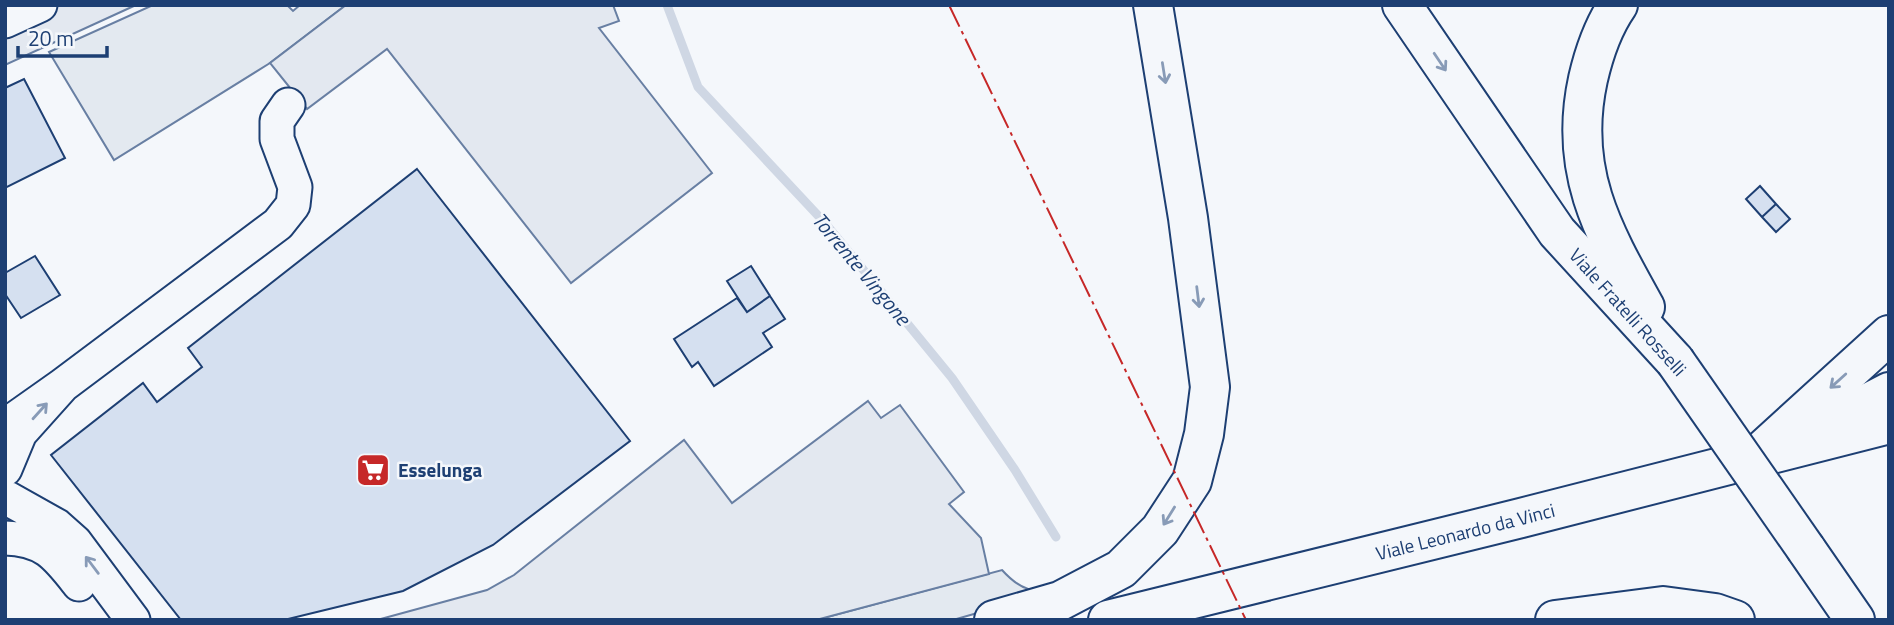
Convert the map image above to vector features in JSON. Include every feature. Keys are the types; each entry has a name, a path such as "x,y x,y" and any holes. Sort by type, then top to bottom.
{"main road":[{"path":"994,620 1060,601 1121,569 1160,530 1192,481 1204,434 1210,387 1188,218 1153,5"},
{"name":"Viale Fratelli Rosselli","path":"1402,5 1557,232 1675,361 1855,620"},
{"path":"1618,5 1598,42 1588,77 1581,130 1583,164 1609,242 1675,361"},
{"path":"1754,458 1889,335"},
{"name":"Viale Leonardo da Vinci","path":"1822,442 1864,405 1889,392"},
{"name":"Viale Leonardo da Vinci","path":"1108,620 1508,522 1889,424"},
{"path":"1555,620 1663,606 1715,613 1735,620"}],"street":[{"path":"5,21 40,5"},
{"path":"5,426 278,224 293,205 295,187 277,139 277,121 288,105"},
{"path":"63,385 20,433 6,494 57,526 75,542 133,620"},
{"path":"5,538 17,538 39,545 55,554 107,620"}],"shaded area":[{"path":"47,5 136,5 5,65 5,25"},
{"path":"153,5 287,5 293,11 300,5 346,5 270,63 114,160 49,52"},
{"path":"346,5 613,5 619,21 599,28 712,173 571,283 387,49 307,109 270,63"},
{"path":"868,401 881,418 900,405 964,492 949,504 981,538 989,574 816,620 377,620 487,590 514,575 684,440 732,503"},
{"path":"1002,570 1028,589 1061,589 953,620 816,620"}],"building":[{"path":"24,79 65,158 5,188 5,88"},
{"path":"417,169 630,441 493,545 403,591 284,620 181,620 51,455 143,383 157,402 202,367 188,348"},
{"path":"1760,186 1776,204 1762,217 1746,199"},
{"path":"1776,204 1790,219 1776,232 1762,217"},
{"path":"35,256 60,295 21,318 5,294 5,273"},
{"path":"751,266 770,296 747,312 727,281"},
{"path":"770,296 785,319 763,333 772,347 714,386 698,362 692,367 674,339 737,298 747,312"}],"waterway":[{"name":"Torrente Vingone","path":"667,5 698,87 825,223 952,378 1015,470 1056,537"}],"power":[{"path":"949,5 1246,620"}],"place":[{"name":"Esselunga","path":"373,470"}]}
